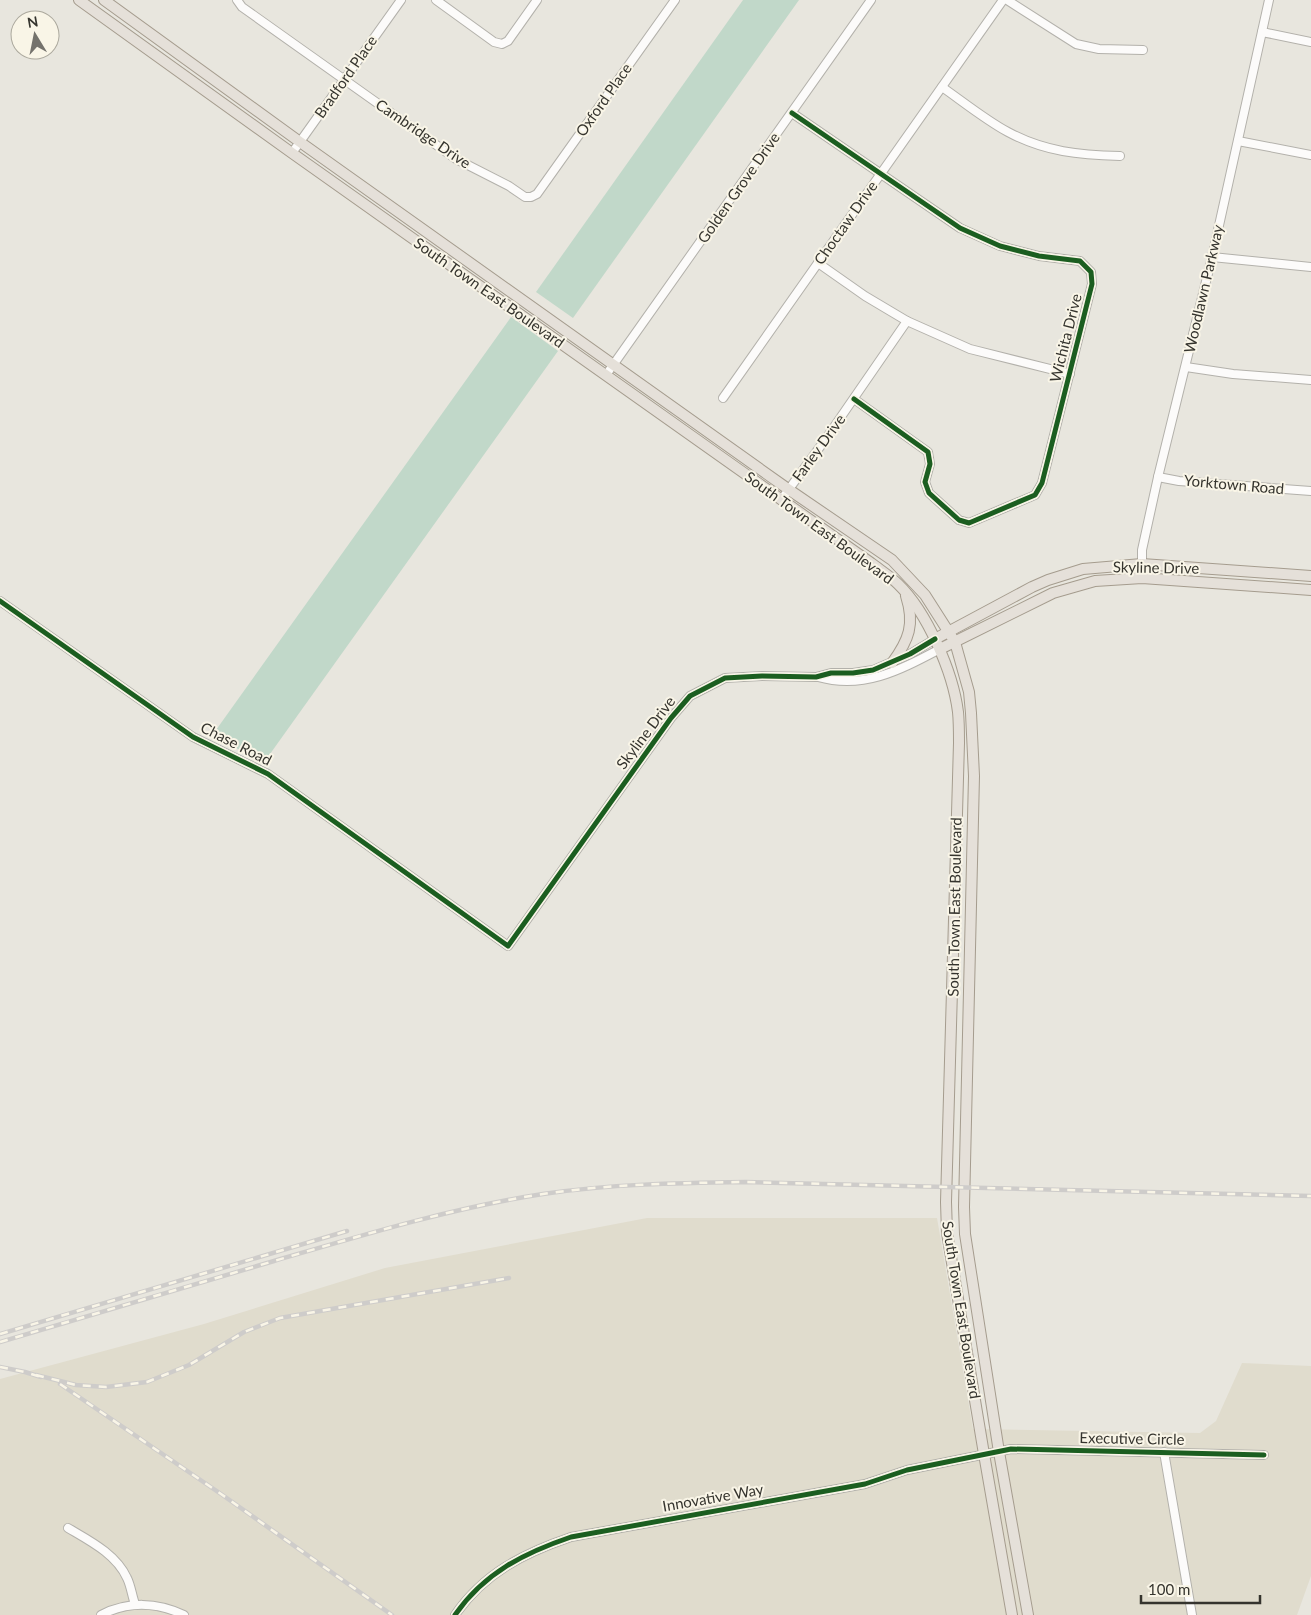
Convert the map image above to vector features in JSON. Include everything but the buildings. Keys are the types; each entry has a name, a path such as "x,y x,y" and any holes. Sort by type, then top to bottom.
{"main road":[{"name":"South Town East Boulevard","path":"79,0 870,563 904,590 914,603 935,639 951,681 958,712 959,743 946,1202 948,1233 1012,1615"},
{"name":"South Town East Boulevard","path":"104,0 300,142 788,489 892,560 926,595 955,642 968,692 971,713 974,776 964,1207 970,1272 1028,1615"},
{"name":"Skyline Drive","path":"935,639 1032,587 1083,569 1142,564 1311,576"},
{"name":"Skyline Drive","path":"940,649 1053,593 1094,581 1142,578 1311,590"},
{"path":"892,663 902,650 911,619 904,590"},
{"path":"964,1334 980,1330"}],"street":[{"name":"Cambridge Drive","path":"237,0 242,7 456,159 509,186 526,198 531,198"},
{"name":"Bradford Place","path":"292,153 401,0"},
{"path":"436,0 494,42 502,44 508,41 537,0"},
{"name":"Oxford Place","path":"531,198 537,194 674,0"},
{"name":"Golden Grove Drive","path":"606,375 871,0"},
{"name":"Choctaw Drive","path":"723,398 1003,0"},
{"path":"1007,0 1076,44 1100,49 1143,50"},
{"name":"Woodlawn Parkway","path":"1142,578 1142,550 1158,476 1212,257 1269,0"},
{"path":"1262,32 1311,42"},
{"path":"942,87 1008,132 1054,150 1080,155 1120,156"},
{"name":"Wichita Drive","path":"792,113 880,174 968,231 1000,246 1039,256 1080,261 1091,272 1092,284 1070,374 1042,483 1035,495 970,523 958,520 929,493 925,482 930,464 928,452 854,399"},
{"path":"1238,141 1311,155"},
{"path":"1212,257 1311,267"},
{"path":"818,263 865,296 907,321 970,349 1070,374"},
{"name":"Farley Drive","path":"781,500 854,399 907,321"},
{"path":"1186,367 1232,374 1311,380"},
{"name":"Yorktown Road","path":"1158,476 1180,481 1311,491"},
{"name":"Chase Road","path":"0,601 193,737 268,774 508,946"},
{"name":"Skyline Drive","path":"508,946 671,718 690,696 725,678 762,676 816,677 872,670 892,663 935,639"},
{"name":"Skyline Drive","path":"816,677 832,681 859,681 885,676 940,649"},
{"name":"Executive Circle","path":"999,1452 1021,1450 1264,1455"},
{"name":"Innovative Way","path":"455,1615 472,1595 500,1570 538,1548 571,1537 865,1484 907,1470 999,1452"},
{"path":"1164,1452 1192,1615"},
{"path":"68,1528 96,1545 119,1564 128,1579 135,1604"},
{"path":"101,1615 110,1610 135,1604 169,1608 184,1615"}],"shaded area":[{"path":"647,1218 937,1218 973,1429 1200,1433 1216,1421 1242,1363 1311,1366 1311,1576 1297,1615 0,1615 0,1379 204,1324 385,1268"}],"green space":[{"path":"743,0 799,0 573,318 536,292"},
{"path":"511,317 558,351 265,761 211,737"}],"railway":[{"path":"0,1342 307,1251 441,1214 543,1194 593,1188 746,1182 1311,1196"},
{"path":"0,1334 347,1231"},
{"path":"36,1375 76,1385 106,1387 147,1382 189,1365 244,1332 280,1318 509,1278"},
{"path":"0,1367 41,1377"},
{"path":"60,1384 221,1494 392,1615"}],"cycle path":[{"path":"792,113 960,228 1000,246 1039,256 1080,261 1091,272 1092,284 1042,483 1035,495 969,523 959,520 929,493 925,482 930,464 928,452 854,399"},
{"path":"0,601 193,737 268,774 508,946 671,718 690,696 725,678 762,676 816,677 831,673 853,673 873,670 910,654 935,639"},
{"path":"455,1615 479,1587 506,1566 537,1550 571,1537 865,1484 907,1470 1011,1449 1264,1455"}]}
